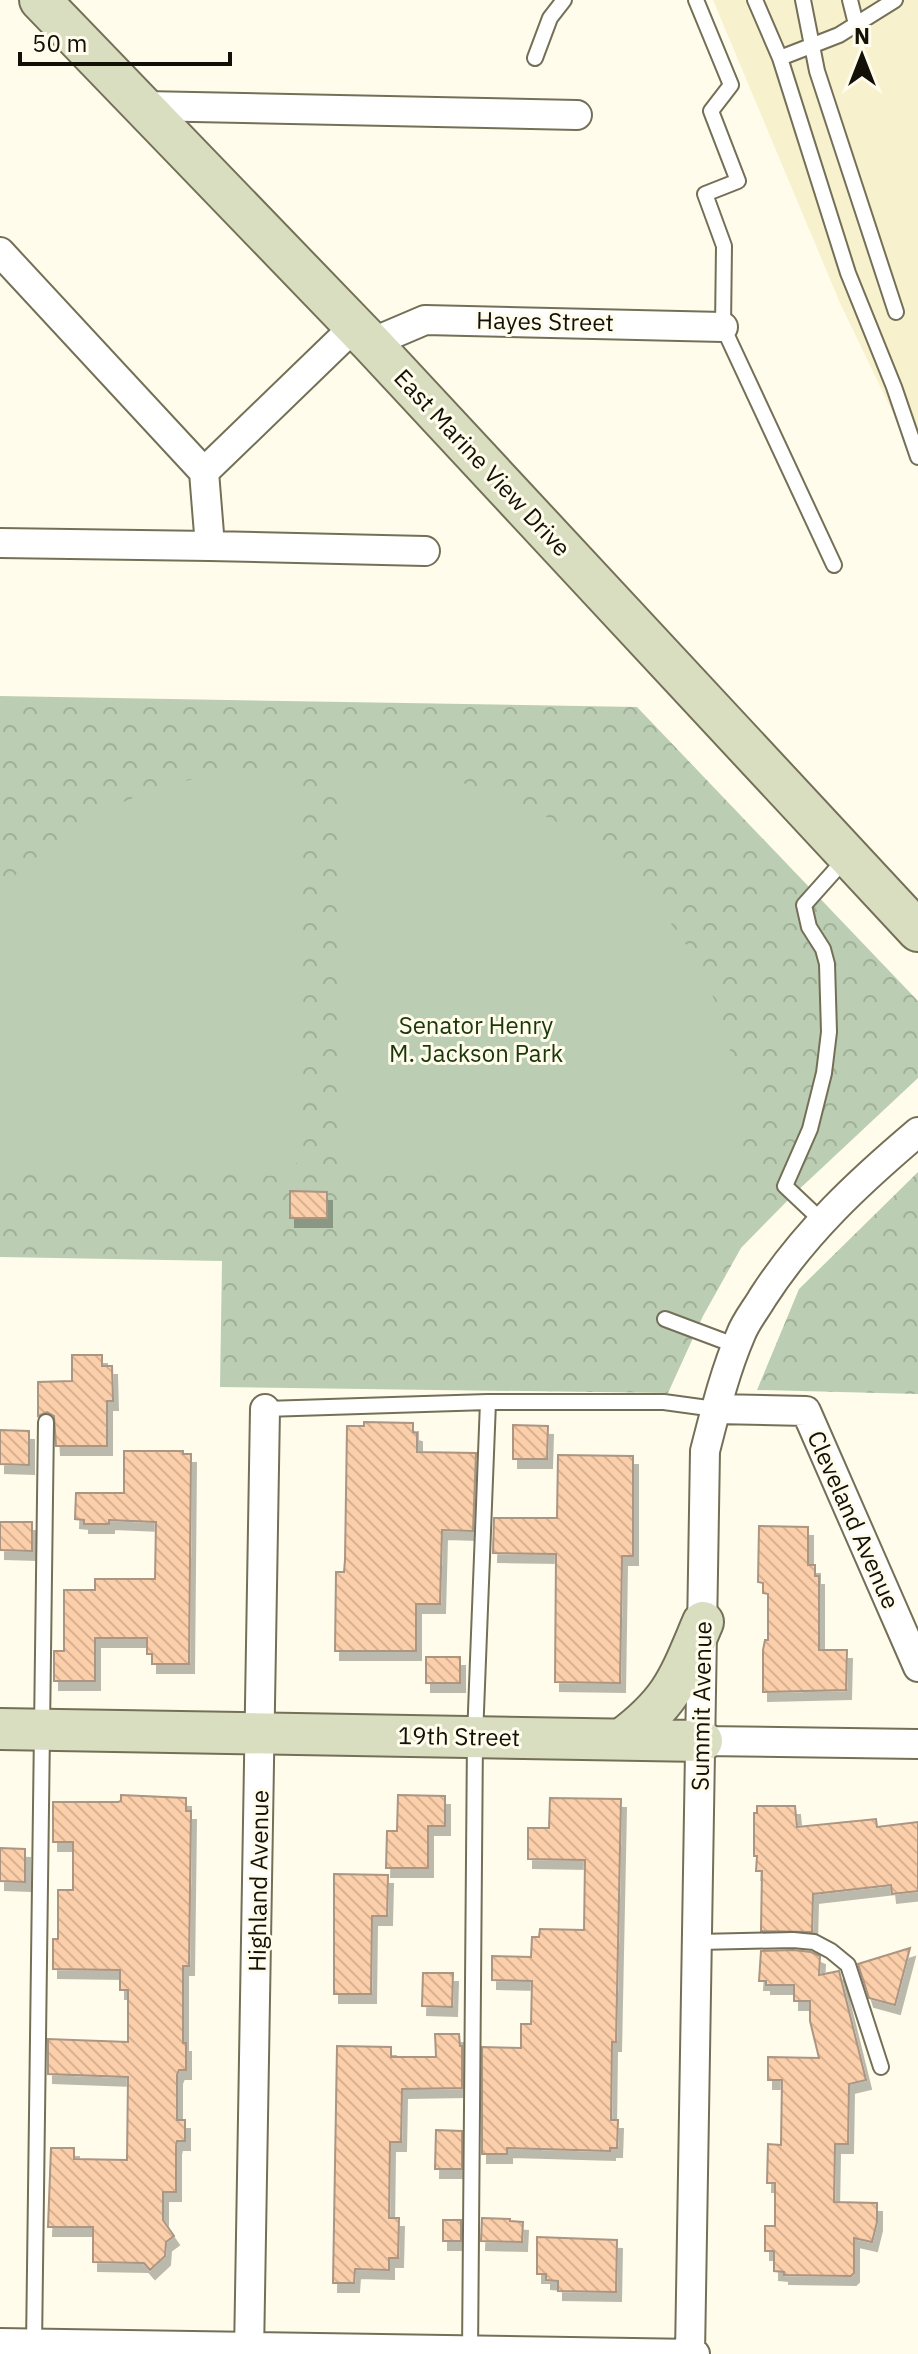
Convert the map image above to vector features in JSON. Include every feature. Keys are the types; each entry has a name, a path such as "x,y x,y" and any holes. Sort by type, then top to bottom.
{"main road":[{"name":"East Marine View Drive","path":"40,0 363,335 918,931"},
{"path":"622,1739 646,1721 668,1697 703,1622"},
{"name":"19th Street","path":"0,1729 702,1741"}],"street":[{"path":"144,106 577,115"},
{"path":"0,252 204,472 210,546"},
{"name":"Hayes Street","path":"363,335 425,320 723,327"},
{"path":"204,472 363,335"},
{"path":"0,543 425,551"},
{"name":"Summit Avenue","path":"692,2354 705,1451 715,1409 742,1331 782,1268 821,1220 858,1183 918,1132"},
{"name":"Highland Avenue","path":"249,2350 262,1733 265,1409"},
{"name":"Cleveland Avenue","path":"715,1409 806,1411 918,1667"},
{"name":"19th Street","path":"702,1741 918,1744"},
{"path":"0,2343 34,2349 692,2354"}],"lane":[{"path":"535,58 550,18 564,0"},
{"path":"696,0 731,85 711,111 738,181 705,194 724,246 723,327 834,565"},
{"path":"755,0 780,58 848,273 894,387 918,457"},
{"path":"803,0 817,71 896,312"},
{"path":"850,0 856,24"},
{"path":"780,58 856,24 895,0"},
{"path":"821,1220 785,1186 810,1129 824,1073 829,1032 827,964 823,949 809,927 804,905 848,856"},
{"path":"665,1319 737,1346"},
{"path":"470,2352 475,1737 488,1402"},
{"path":"265,1409 488,1402 664,1402 715,1409"},
{"path":"34,2349 46,1422"},
{"path":"698,1942 793,1940 814,1942 831,1951 848,1965 881,2067"}],"shaded area":[{"path":"713,0 918,0 918,465 840,303"}],"green space":[{"name":"Senator Henry M. Jackson Park","path":"0,696 637,707 918,1001 918,1078 741,1248 703,1316 668,1393 220,1387 222,1261 0,1257"},
{"path":"249,773 303,774 302,1158 282,1176 0,1169 0,890 64,836 115,806 168,785"},
{"path":"339,773 393,773 450,779 510,798 572,830 628,875 660,908 689,949 716,1003 738,1077 743,1173 360,1176 340,1157"},
{"path":"918,1172 918,1394 757,1390 799,1289"}],"building":[{"path":"290,1191 327,1192 327,1218 290,1218"},
{"path":"72,1355 102,1355 102,1366 112,1366 113,1401 107,1401 107,1446 56,1446 54,1416 47,1412 38,1416 38,1382 72,1381"},
{"path":"364,1422 413,1423 413,1432 417,1433 417,1452 476,1453 473,1531 442,1530 440,1604 416,1604 416,1651 335,1651 336,1572 344,1572 345,1560 347,1426 364,1426"},
{"path":"513,1425 548,1426 547,1459 513,1459"},
{"path":"0,1430 29,1431 29,1465 0,1464"},
{"path":"124,1451 183,1451 183,1454 191,1454 189,1664 152,1664 152,1654 147,1654 147,1638 95,1638 95,1681 54,1681 54,1651 64,1651 64,1590 95,1590 95,1579 155,1579 156,1522 109,1520 109,1524 84,1524 84,1520 75,1519 76,1493 124,1493"},
{"path":"558,1455 633,1456 633,1556 622,1556 620,1683 555,1682 556,1554 493,1553 494,1518 557,1518"},
{"path":"0,1522 32,1522 32,1551 0,1550"},
{"path":"759,1526 808,1527 808,1565 815,1565 815,1576 819,1576 819,1650 847,1650 846,1690 763,1692 768,1594 763,1593 763,1583 758,1582"},
{"path":"426,1657 460,1657 460,1683 426,1683"},
{"path":"121,1795 186,1798 186,1811 191,1811 189,1966 183,1966 186,2070 179,2070 177,2075 177,2120 185,2120 185,2141 177,2141 176,2146 176,2192 163,2192 163,2220 174,2236 166,2242 165,2256 150,2270 144,2263 93,2262 93,2227 48,2227 51,2148 74,2148 74,2159 127,2160 128,2077 48,2074 48,2039 128,2042 128,1990 120,1990 120,1970 53,1969 53,1939 58,1939 58,1890 73,1890 73,1842 53,1842 53,1802 118,1802"},
{"path":"398,1795 445,1796 445,1826 428,1826 428,1868 386,1868 387,1831 397,1831"},
{"path":"550,1798 621,1799 616,2042 612,2042 611,2120 618,2120 617,2148 610,2148 610,2151 507,2148 507,2154 482,2154 482,2047 521,2048 521,2024 531,2024 532,1981 492,1980 492,1956 531,1957 532,1937 539,1937 540,1929 584,1930 585,1860 528,1859 528,1828 549,1828"},
{"path":"757,1806 795,1806 797,1827 876,1819 877,1827 918,1822 918,1891 892,1894 891,1885 813,1894 812,1932 761,1931 762,1871 756,1871 757,1856 754,1856 754,1813 757,1813"},
{"path":"0,1848 25,1849 25,1882 0,1881"},
{"path":"334,1874 388,1875 387,1916 372,1916 371,1994 334,1994"},
{"path":"910,1948 895,2005 869,1998 858,1964"},
{"path":"793,1950 820,1956 819,1975 839,1971 866,2080 849,2084 848,2144 835,2144 834,2202 877,2203 877,2222 872,2242 854,2238 854,2273 851,2276 784,2275 784,2272 774,2271 774,2251 765,2251 765,2226 775,2226 775,2183 767,2183 768,2144 781,2145 782,2080 768,2080 768,2057 819,2058 810,2021 810,2001 794,2001 794,1985 766,1985 766,1981 759,1981 761,1951"},
{"path":"423,1973 453,1973 452,2007 422,2006"},
{"path":"435,2034 459,2034 462,2088 402,2089 401,2142 390,2142 389,2218 399,2218 398,2258 389,2258 389,2270 355,2269 354,2283 333,2283 337,2046 391,2047 391,2057 436,2057"},
{"path":"436,2130 462,2131 462,2169 435,2169"},
{"path":"482,2218 523,2222 522,2242 481,2241"},
{"path":"443,2220 461,2220 461,2241 443,2241"},
{"path":"537,2237 617,2240 616,2292 558,2291 558,2281 546,2280 546,2274 537,2274"}]}
